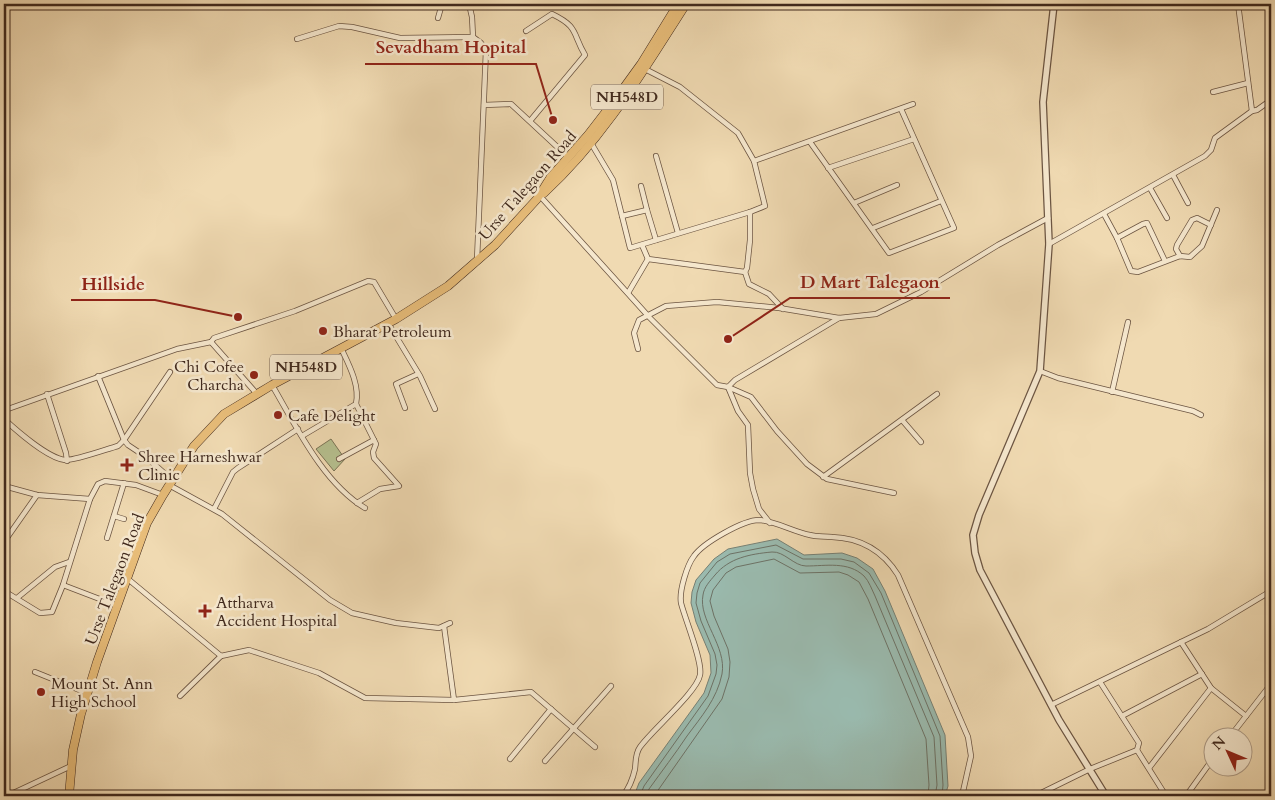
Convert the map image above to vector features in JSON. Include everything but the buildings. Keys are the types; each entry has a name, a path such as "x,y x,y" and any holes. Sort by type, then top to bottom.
{"highway":[{"name":"Urse Talegaon Road","path":"68,796 73,750 88,693 97,662 147,523 194,446 224,414 272,385 392,321 448,286 477,262 538,198 550,178 642,68 678,4"},
{"name":"NH548D","path":"538,198 591,143 620,106 642,68 686,4"}],"street":[{"path":"438,18 442,4"},
{"path":"469,4 473,37"},
{"path":"1054,4 1043,102 1049,244 1040,371 987,493 973,535 975,553 980,570 1051,705 1106,796"},
{"path":"1238,4 1252,111"},
{"path":"526,31 552,14 564,20 573,28 585,55 530,121"},
{"path":"297,39 339,26 352,27 400,38 473,37 481,43 486,50 477,262"},
{"path":"591,143 613,180 630,248 765,206 754,162 738,133 680,87 642,68"},
{"path":"1213,92 1248,83"},
{"path":"1049,244 1205,156 1211,150 1215,138 1252,111 1257,110 1271,100"},
{"path":"484,105 511,104 568,156"},
{"path":"754,162 913,104"},
{"path":"810,142 889,253 954,228 901,108"},
{"path":"828,168 914,139"},
{"path":"656,156 678,233"},
{"path":"1173,175 1188,203"},
{"path":"854,203 897,185"},
{"path":"641,186 656,240"},
{"path":"1150,188 1167,218"},
{"path":"538,198 648,315 717,384 751,397 777,431 807,464 823,477 840,483 894,493"},
{"path":"873,228 941,201"},
{"path":"622,216 647,210"},
{"path":"1104,214 1131,271 1138,272 1180,256 1190,257 1202,246 1217,210"},
{"path":"750,212 750,240 745,272 748,284 769,294 783,309"},
{"path":"638,349 634,333 639,320 666,306 717,302 783,309 839,318 876,314 921,292 1048,218"},
{"path":"1180,256 1176,249 1177,245 1192,220 1197,218 1211,225"},
{"path":"1117,238 1143,224 1147,224 1165,261"},
{"path":"642,244 648,259"},
{"path":"628,293 648,259"},
{"path":"648,259 745,272"},
{"path":"4,414 8,409 98,376 177,349 211,342 214,338 295,312 327,299 338,292 368,281 374,282 435,409"},
{"path":"728,387 735,380 839,318"},
{"path":"1112,392 1128,322"},
{"path":"211,342 257,394"},
{"path":"341,348 351,369 356,388 356,404 376,444 373,452 374,458 399,486 380,489 357,503"},
{"path":"1040,371 1058,378 1193,411 1201,415"},
{"path":"4,419 20,433 56,457 67,461 118,446 170,372"},
{"path":"404,408 396,384 418,374"},
{"path":"98,376 124,440 128,445 146,457 170,483 222,514 330,600 352,613 396,623 439,628 450,623"},
{"path":"272,385 302,436 340,488 365,508"},
{"path":"728,387 738,411 748,425 750,473 753,489 759,509 771,524"},
{"path":"47,394 67,461"},
{"path":"823,477 937,394"},
{"path":"302,436 356,404"},
{"path":"902,420 921,442"},
{"path":"214,509 233,472 298,429"},
{"path":"339,459 374,440"},
{"path":"4,591 40,613 52,612 63,585 90,499 98,484 105,481 136,485 163,495"},
{"path":"107,538 124,483"},
{"path":"4,486 38,495 90,499"},
{"path":"4,542 38,495"},
{"path":"114,516 124,519"},
{"path":"623,796 630,784 639,748 690,691 700,677 699,664 680,596 694,556 709,542 730,530 757,520 808,535 860,542 875,550 891,564 898,574 968,737 971,756 962,796"},
{"path":"17,598 55,567 69,562"},
{"path":"128,579 221,656"},
{"path":"63,585 118,606"},
{"path":"1051,705 1208,629 1271,591"},
{"path":"444,626 454,700"},
{"path":"1181,642 1211,688 1246,716"},
{"path":"180,696 221,656 249,650 319,673 365,698 454,700 531,692 595,747"},
{"path":"35,672 88,693"},
{"path":"1122,716 1202,674"},
{"path":"1100,682 1138,743 1137,750 1166,796"},
{"path":"1237,728 1271,684"},
{"path":"545,761 611,686"},
{"path":"1149,768 1211,688"},
{"path":"510,758 550,709"},
{"path":"1035,796 1090,769 1137,750"},
{"path":"7,796 71,766"},
{"path":"1186,796 1202,774"}],"green space":[{"path":"331,439 345,459 334,471 316,449"}],"water":[{"path":"777,539 804,555 842,553 857,558 873,569 885,591 945,735 948,786 945,796 634,796 639,783 704,693 711,673 710,655 696,622 691,603 696,580 714,559 728,549"}],"place":[{"name":"Sevadham Hopital","path":"553,120"},
{"name":"Hillside","path":"238,317"},
{"name":"Bharat Petroleum","path":"323,331"},
{"name":"D Mart Talegaon","path":"728,339"},
{"name":"Chi Cofee Charcha","path":"254,375"},
{"name":"Cafe Delight","path":"278,415"},
{"name":"Shree Harneshwar Clinic","path":"127,465"},
{"name":"Attharva Accident Hospital","path":"205,611"},
{"name":"Mount St. Ann High School","path":"41,692"}]}
